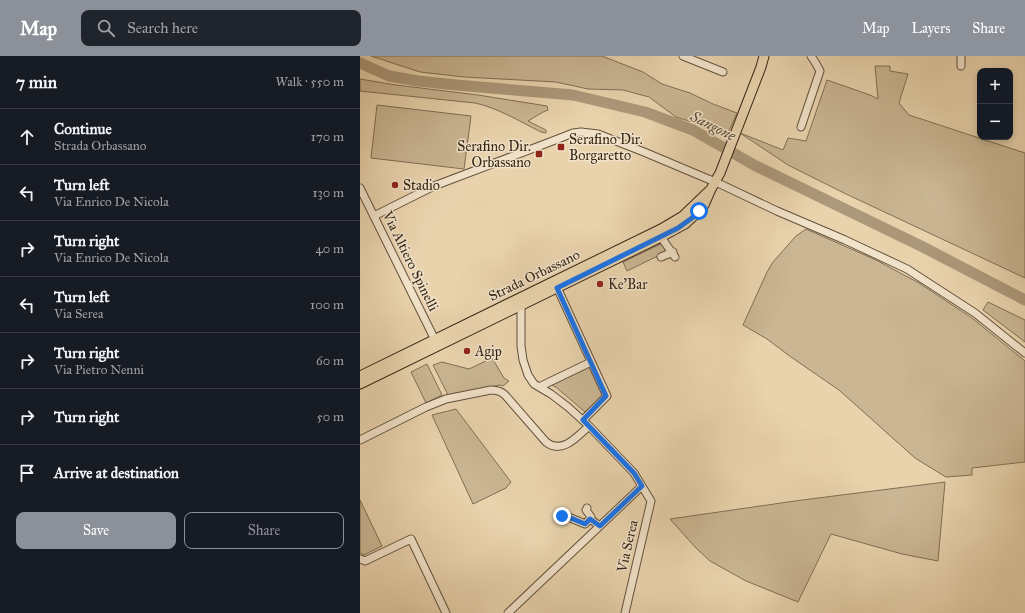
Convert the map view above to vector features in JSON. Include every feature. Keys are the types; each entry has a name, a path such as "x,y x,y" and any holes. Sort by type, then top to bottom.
{"main road":[{"path":"713,186 720,173 736,133 764,56"},
{"path":"761,67 768,56"},
{"name":"Strada Orbassano","path":"555,284 678,228 692,218 704,205 713,186"},
{"name":"Strada Orbassano","path":"360,384 436,343 520,302 675,222 713,186"},
{"name":"Strada Orbassano","path":"360,376 436,343"}],"street":[{"path":"683,56 723,72"},
{"path":"801,127 820,71 811,56"},
{"path":"961,56 961,66"},
{"path":"374,216 434,186 550,142 573,134 586,132 598,134 644,152 713,186 845,240 907,269 975,313 1025,353"},
{"name":"Via Altiero Spinelli","path":"360,188 436,343"},
{"path":"661,237 674,254 661,257"},
{"path":"555,284 606,396 583,420"},
{"name":"Via Serea","path":"520,302 520,346 528,376 534,384 551,394 589,426 634,473 651,501 625,613"},
{"path":"539,387 591,362"},
{"path":"360,440 426,407 446,399 491,390 496,390 506,394 549,444 554,447 566,445 572,442 589,426"},
{"path":"508,613 642,486"},
{"path":"587,508 586,510 591,517 590,519 600,526"},
{"path":"559,519 566,516 585,524 590,519"},
{"path":"360,559 365,561 411,539 446,613"}],"shaded area":[{"path":"371,56 602,56 643,72 662,84 690,93 737,113 728,133 676,117 649,97 623,90 588,89 556,82 464,77 420,72"},
{"path":"875,66 890,66 890,71 908,74 899,103 909,115 977,137 977,140 985,140 1025,153 1025,278 788,165 740,133 783,150 788,138 806,141 827,80 878,99"},
{"path":"360,79 547,106 548,110 528,121 546,130 546,133 484,105 360,91"},
{"path":"377,105 471,116 464,169 371,158"},
{"path":"806,229 876,260 919,283 972,318 1025,361 1025,462 972,468 972,475 946,477 915,458 839,390 767,339 743,325 773,262 796,236"},
{"path":"663,243 670,250 627,271 623,262"},
{"path":"988,302 1025,320 1025,342 983,310"},
{"path":"492,358 504,378 509,381 503,386 500,385 448,395 433,365 442,362 469,369"},
{"path":"427,364 442,395 426,403 411,372"},
{"path":"589,367 602,395 585,412 552,385"},
{"path":"456,409 511,482 506,488 473,504 432,415"},
{"path":"945,482 938,561 902,554 831,534 798,602 746,581 710,561 695,547 670,519 802,500"},
{"path":"360,500 382,546 364,555 360,553"}],"waterway":[{"name":"Sangone","path":"360,63 389,76 418,81 573,95 645,112 693,130 754,165 921,246 1025,300"}],"place":[{"name":"Serafino Dir. Borgaretto","path":"561,147"},
{"name":"Serafino Dir. Orbassano","path":"539,154"},
{"name":"Stadio","path":"395,185"},
{"name":"Ke'Bar","path":"600,284"},
{"name":"Agip","path":"467,351"}],"route":[{"path":"562,516 566,516 585,524 590,519 600,526 642,486 634,473 583,420 606,396 557,288 678,228 685,224 699,211"}]}
